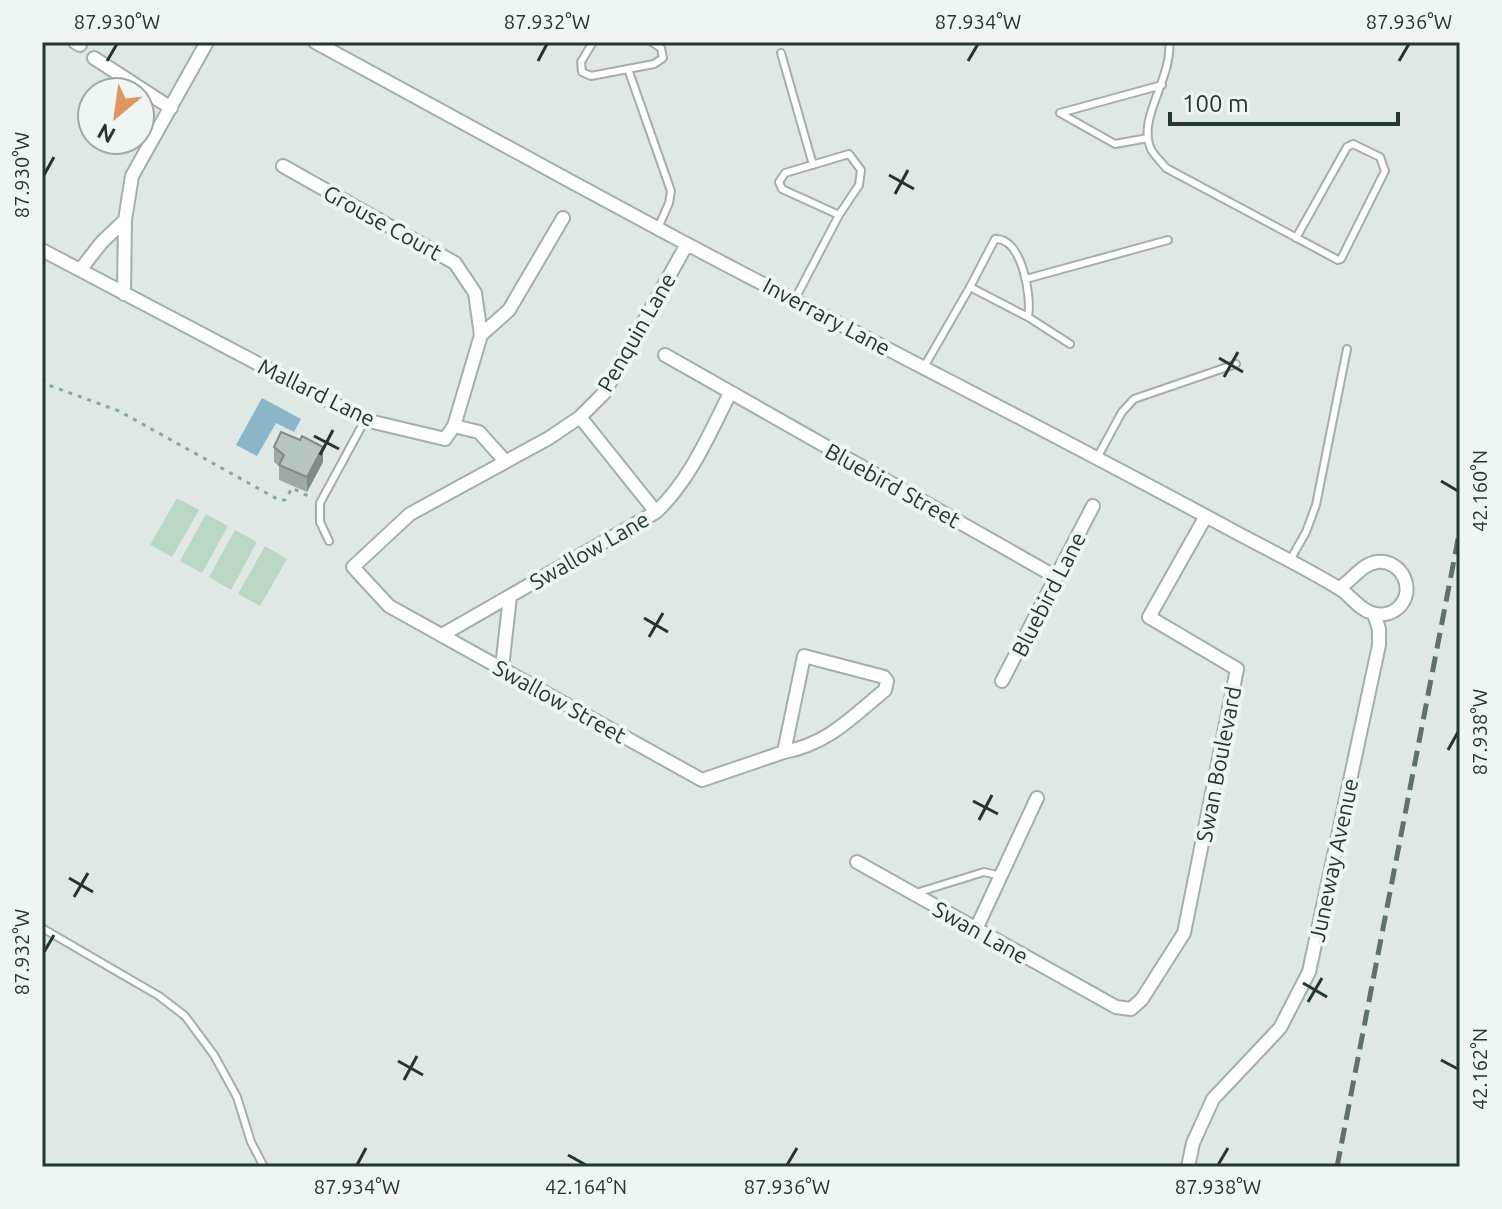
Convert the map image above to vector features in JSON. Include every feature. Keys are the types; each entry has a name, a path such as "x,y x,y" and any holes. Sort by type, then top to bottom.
{"street":[{"path":"124,294 125,220 132,176 207,42"},
{"name":"Inverrary Lane","path":"315,42 687,244 1206,516 1339,588 1374,614"},
{"path":"94,58 171,108"},
{"name":"Grouse Court","path":"283,166 455,263 475,293 481,335"},
{"path":"505,461 479,432 454,426 481,335 509,310 563,218"},
{"path":"80,270 125,220"},
{"name":"Penquin Lane","path":"353,567 410,514 549,438 580,417 604,393 687,244"},
{"name":"Mallard Lane","path":"42,250 365,420 445,439 454,426"},
{"name":"Bluebird Street","path":"665,355 1056,577"},
{"name":"Swallow Lane","path":"442,635 656,512 671,498 690,470 730,393"},
{"path":"580,417 656,512"},
{"name":"Bluebird Lane","path":"1002,681 1093,506"},
{"name":"Swan Boulevard","path":"1106,1001 1116,1007 1131,1009 1142,999 1184,933 1237,669 1149,617 1206,516"},
{"path":"1339,588 1350,583 1365,566 1372,563 1394,565 1406,581 1404,601 1392,612 1374,614"},
{"name":"Swallow Street","path":"353,567 389,606 702,780 807,747 826,738 885,690 887,681 884,677 804,656 784,752"},
{"path":"502,668 510,596"},
{"name":"Juneway Avenue","path":"1188,1167 1193,1143 1213,1099 1280,1028 1309,972 1379,645 1379,629 1374,614"},
{"path":"976,929 1037,798"},
{"name":"Swan Lane","path":"857,862 1106,1001"}],"lane":[{"path":"593,42 581,62 582,72 591,76 654,64 663,58 661,48 652,42"},
{"path":"1169,42 1171,57 1146,130 1151,149 1166,168 1296,238 1341,259 1385,171 1380,157 1353,144 1347,147 1296,238"},
{"path":"781,53 813,165"},
{"path":"628,69 671,191 658,228"},
{"path":"1148,138 1115,144 1060,113 1162,85"},
{"path":"795,299 839,215 859,185 861,170 849,154 785,173 779,182 782,189 839,215"},
{"path":"924,367 995,239 1002,238 1011,243 1026,279 1031,301 1028,317"},
{"path":"1026,279 1168,240"},
{"path":"970,287 1028,317 1070,344"},
{"path":"1289,562 1306,532 1316,505 1347,349"},
{"path":"1097,458 1122,412 1134,399 1236,364"},
{"path":"329,541 320,522 320,503 365,420"},
{"path":"913,894 984,872 1001,876"},
{"path":"42,928 159,996 185,1016 214,1055 237,1097 251,1142 264,1167"}],"path":[{"path":"42,379 51,386 119,411 279,500 285,500 292,488 320,503"}],"green space":[{"path":"177,498 199,510 172,557 150,545"},
{"path":"206,514 228,526 202,573 180,561"},
{"path":"235,530 257,542 231,590 209,577"},
{"path":"265,546 287,559 260,606 238,594"}],"water":[{"path":"262,398 301,419 294,432 276,423 257,456 236,445"}],"building":[{"path":"281,432 300,440 302,436 323,447 307,477 279,465 284,455 274,447"}],"railway":[{"path":"1337,1167 1460,529"}]}
